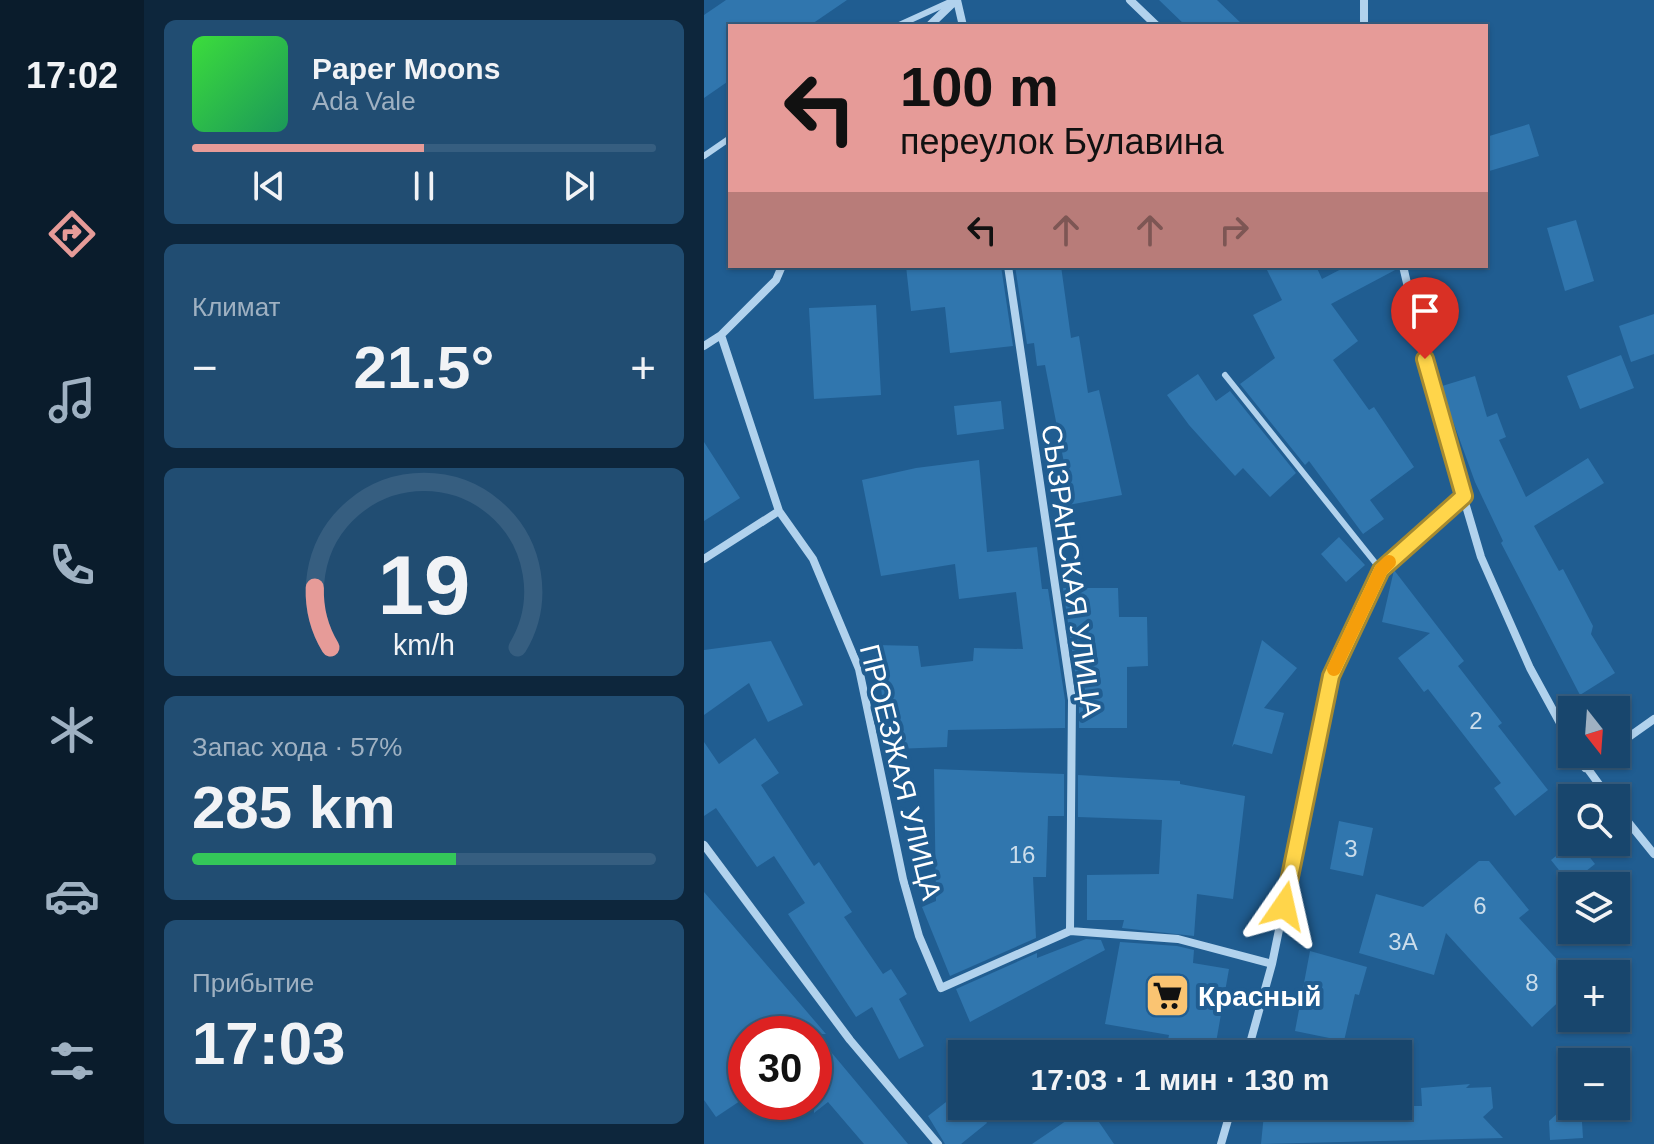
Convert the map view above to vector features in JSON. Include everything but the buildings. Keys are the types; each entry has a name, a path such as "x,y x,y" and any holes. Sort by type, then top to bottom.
{"street":[{"path":"931,24 956,0 962,24"},
{"path":"1130,0 1155,24"},
{"path":"1364,0 1364,24"},
{"path":"704,346 721,335 776,280 781,268"},
{"name":"СЫЗРАНСКАЯ УЛИЦА","path":"1008,268 1072,700 1070,931"},
{"path":"1403,268 1432,390 1481,557 1530,668 1558,719"},
{"name":"ПРОЕЗЖАЯ УЛИЦА","path":"721,335 779,511 813,559 859,669 903,879 919,936 941,988 1070,931 1178,939 1272,964"},
{"path":"1251,1040 1272,964 1331,676 1381,570 1464,496"},
{"path":"704,559 779,511"},
{"path":"1630,736 1654,719"},
{"path":"1585,768 1598,784"},
{"path":"1630,824 1654,854"},
{"path":"704,845 850,1040 938,1144"},
{"path":"1221,1144 1228,1120"}],"lane":[{"path":"902,24 956,0"},
{"path":"704,156 728,139"},
{"path":"1225,375 1381,570"}],"slow traffic":[{"path":"1334,669 1381,570 1389,562"}],"place":[{"name":"Красный","path":"1167,996"}],"route":[{"path":"1284,906 1331,676 1381,570 1464,496 1425,359"}]}
